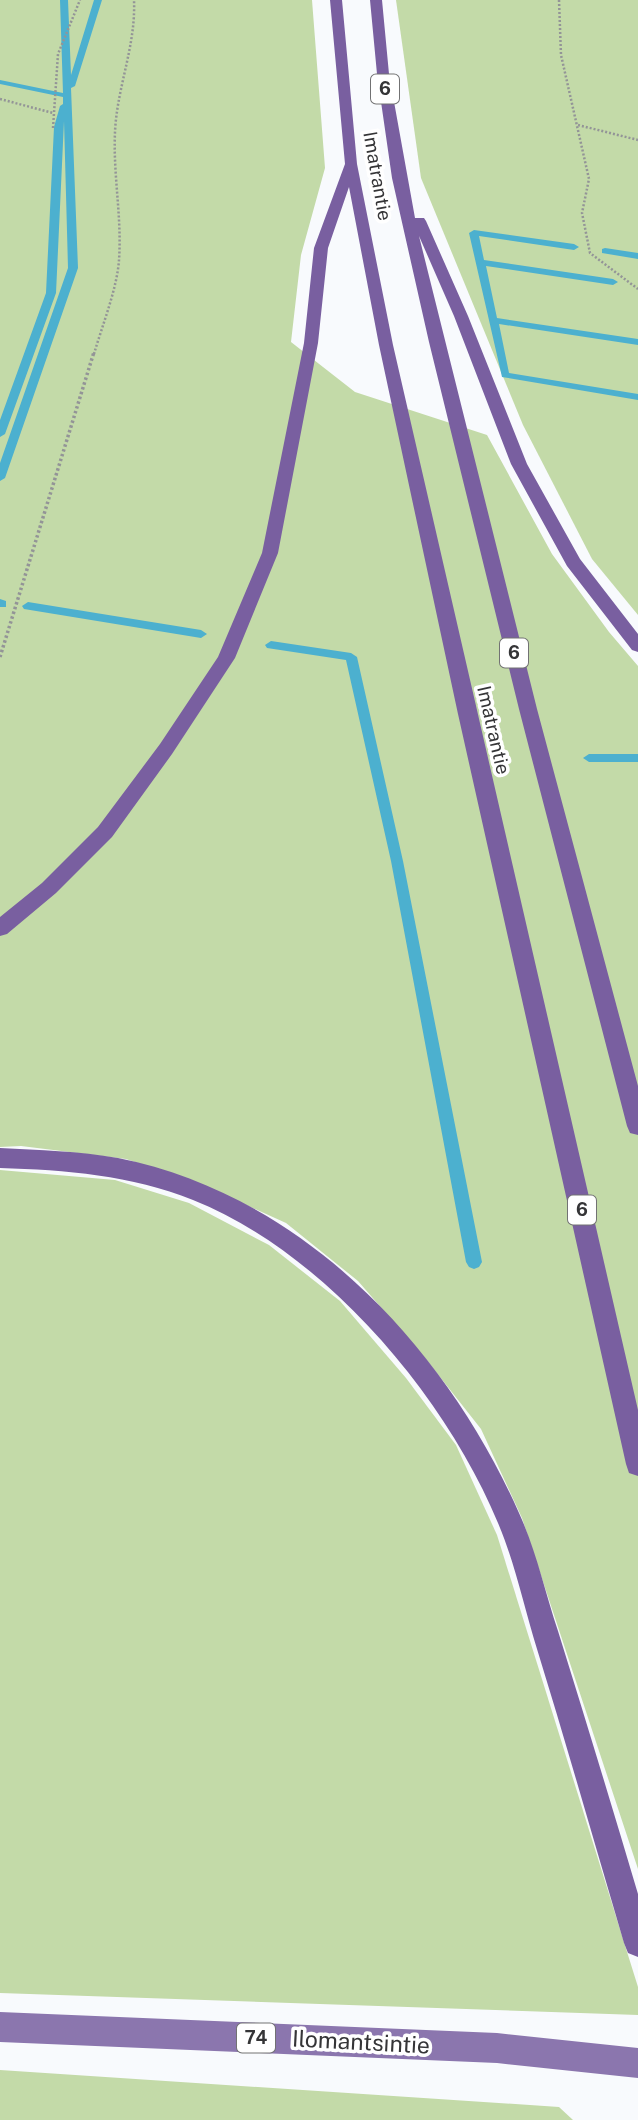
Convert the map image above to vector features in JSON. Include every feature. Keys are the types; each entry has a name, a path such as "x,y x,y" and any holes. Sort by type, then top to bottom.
{"highway":[{"name":"Imatrantie","path":"336,0 351,164 386,345 464,701 638,1464"},
{"name":"Imatrantie","path":"376,0 383,74 399,177 436,342 528,709 638,1126"},
{"path":"0,928 48,888 105,832 166,749 226,658 270,553 311,343 321,248 351,164"},
{"path":"399,177 461,316 519,464 573,562 638,646"},
{"path":"0,1158 55,1160 119,1168 199,1192 277,1232 348,1288 415,1364 468,1437 510,1520 581,1747 638,1943"}],"main road":[{"name":"Ilomantsintie","path":"0,2027 497,2048 638,2063"}],"path":[{"path":"53,128 58,54 79,0"},
{"path":"0,657 79,407 119,264 120,215 115,133 119,98 135,27 134,0"},
{"path":"558,0 561,55 589,179 582,213 590,253 638,289"},
{"path":"0,99 53,113"},
{"path":"577,125 638,140"}],"green space":[{"path":"0,0 312,0 325,168 301,255 291,342 355,392 487,435 552,554 609,632 638,666 638,1869 522,1518 481,1429 425,1358 358,1281 286,1223 195,1182 126,1159 21,1146 0,1147"},
{"path":"396,0 638,0 638,615 592,559 523,425 421,178"},
{"path":"0,1170 115,1180 189,1203 269,1245 340,1301 406,1378 456,1445 497,1535 638,1987 638,2015 0,1993"},
{"path":"0,2070 559,2107 573,2120 0,2120"}],"waterway":[{"path":"64,0 67,96"},
{"path":"71,86 98,0"},
{"path":"0,82 67,96"},
{"path":"0,478 73,268 67,96"},
{"path":"0,434 51,293 58,127 64,106"},
{"path":"480,262 474,233 574,247"},
{"path":"605,251 638,256"},
{"path":"480,262 613,282"},
{"path":"480,262 505,375 638,397"},
{"path":"493,320 638,342"},
{"path":"28,606 201,634"},
{"path":"271,645 351,657 397,861 474,1262"},
{"path":"589,758 638,758"}]}
